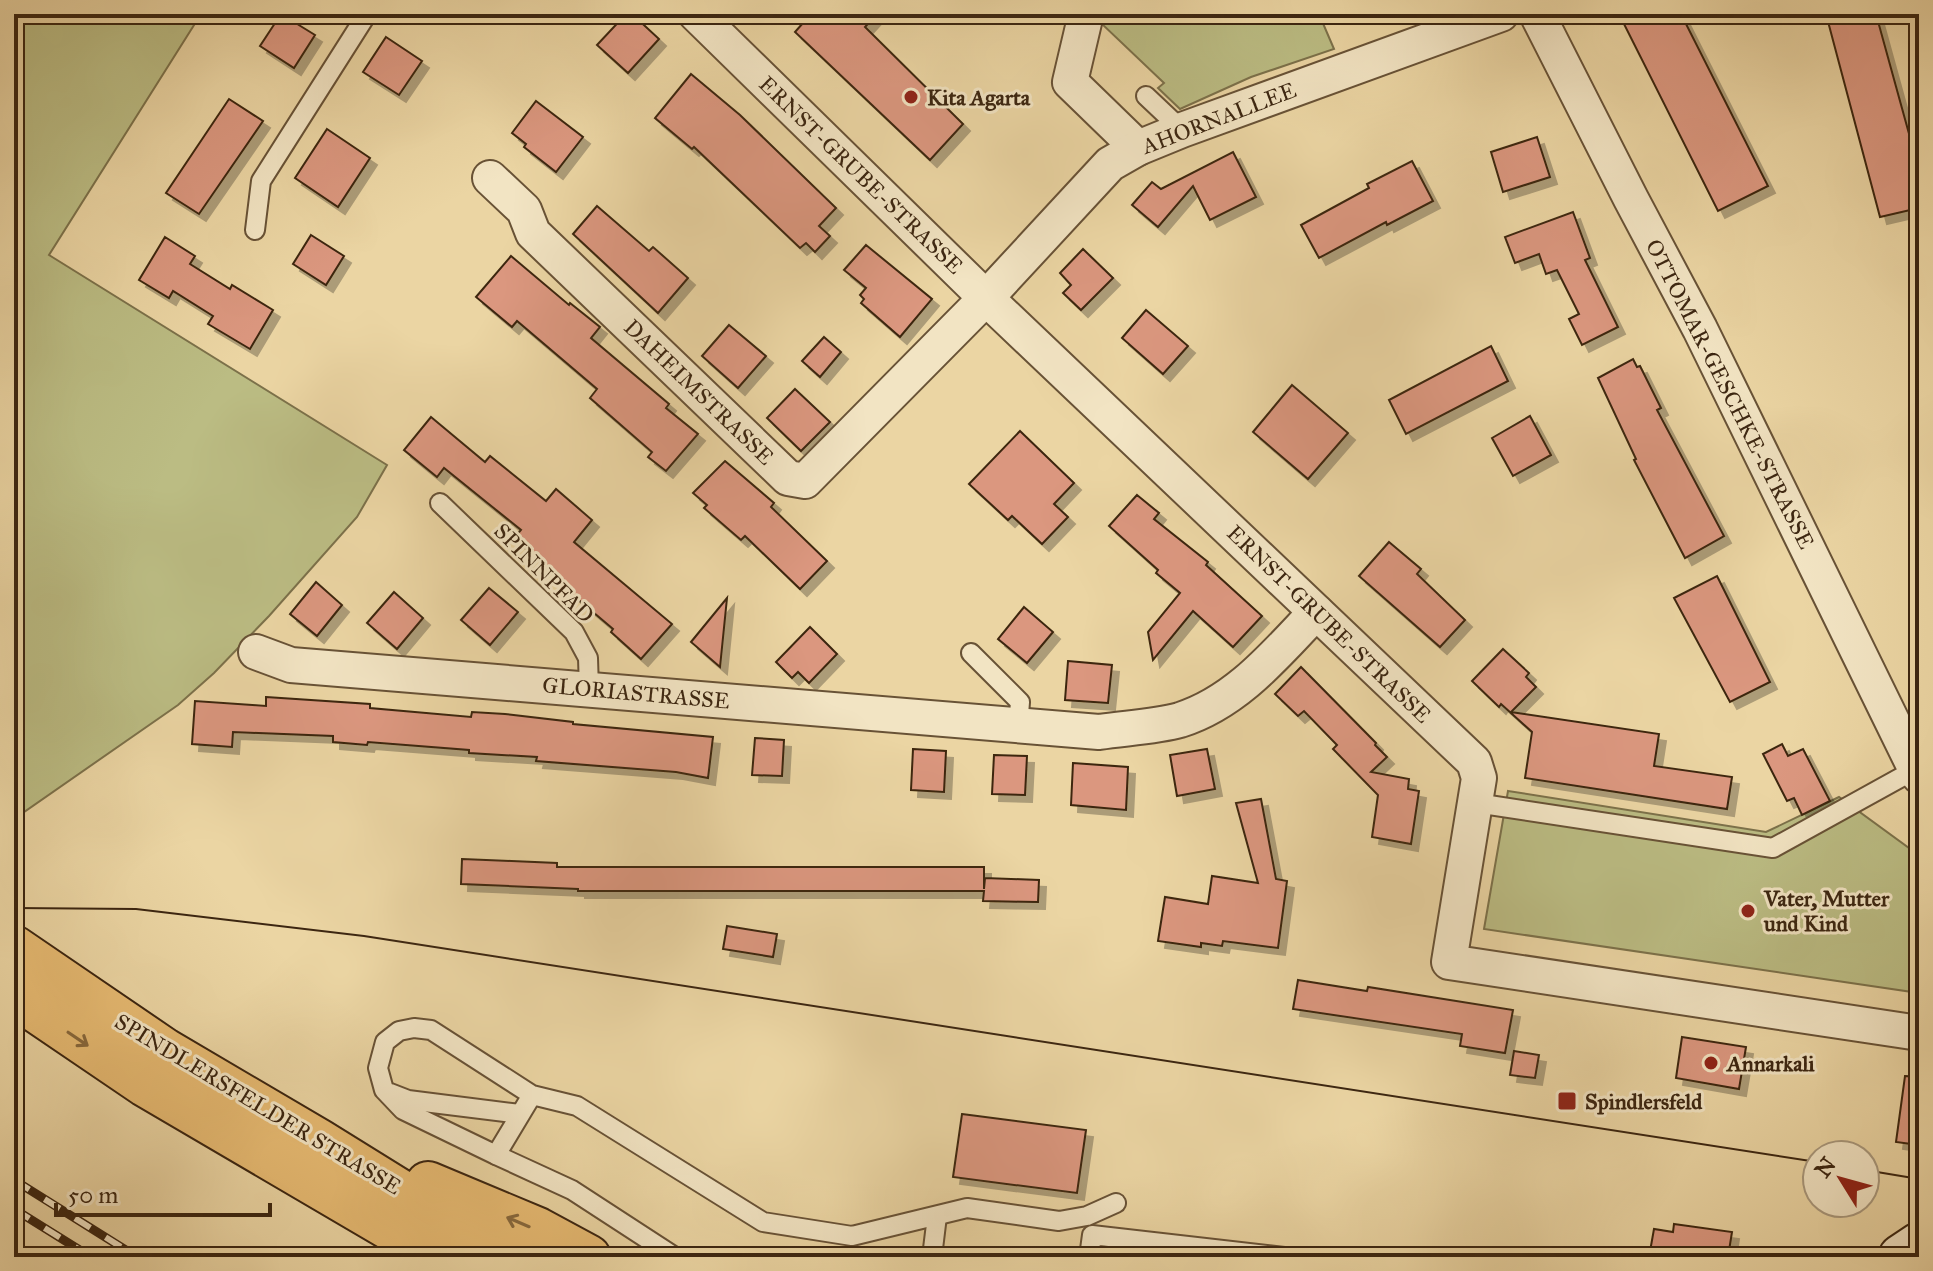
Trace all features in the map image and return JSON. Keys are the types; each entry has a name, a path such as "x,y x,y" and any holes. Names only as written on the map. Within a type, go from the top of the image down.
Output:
{"highway":[{"name":"SPINDLERSFELDER STRASSE","path":"23,969 145,1084 307,1158 505,1257"},
{"name":"SPINDLERSFELDER STRASSE","path":"307,1158 440,1257"},
{"path":"307,1158 388,1257"},
{"path":"307,1158 538,1230 588,1257"}],"main road":[{"path":"1901,1257 1919,1245"}],"street":[{"path":"1086,14 1070,82 1138,148"},
{"name":"AHORNALLEE","path":"986,298 1110,164 1138,148 1501,14"},
{"name":"OTTOMAR-GESCHKE-STRASSE","path":"1537,14 1700,329 1917,772"},
{"name":"ERNST-GRUBE-STRASSE","path":"707,18 986,298 1474,762 1479,778 1476,803 1449,962 1919,1033"},
{"name":"DAHEIMSTRASSE","path":"490,178 524,210 533,233 788,478 805,481 818,471 986,298"},
{"name":"GLORIASTRASSE","path":"256,652 291,665 1099,732 1180,720 1227,699 1316,612"}],"lane":[{"path":"255,230 261,181 367,14"},
{"path":"1146,96 1182,130"},
{"name":"SPINNPFAD","path":"440,503 574,632 588,658 589,689"},
{"path":"971,653 1020,702 1018,727"},
{"path":"1476,803 1773,848 1917,772"},
{"path":"675,1257 572,1190 403,1110 384,1090 378,1068 385,1042 399,1031 414,1028 431,1030 532,1095 577,1106 763,1222 852,1236 967,1208 1059,1221 1087,1216 1116,1203"},
{"path":"384,1090 408,1100 520,1114"},
{"path":"496,1155 532,1095"},
{"path":"932,1257 937,1216"},
{"path":"1089,1257 1092,1235 1284,1257"}],"green space":[{"path":"14,14 201,14 49,255 387,465 357,517 214,673 178,705 14,819"},
{"path":"1105,14 1319,14 1334,49 1251,77 1180,109 1158,88 1164,83 1103,25"},
{"path":"1508,791 1766,832 1839,797 1913,851 1919,861 1919,993 1484,929"}],"building":[{"path":"281,14 315,35 294,68 260,46"},
{"path":"626,14 632,14 659,39 628,73 597,45"},
{"path":"811,14 877,14 865,27 963,124 930,160 795,32"},
{"path":"1644,14 1681,14 1768,186 1718,211 1624,24"},
{"path":"1826,14 1876,14 1919,170 1919,208 1880,217"},
{"path":"386,37 422,61 399,95 363,72"},
{"path":"691,74 740,115 836,208 819,226 830,236 815,252 806,243 800,248 694,147 692,149 655,118"},
{"path":"229,99 263,121 199,214 166,193"},
{"path":"536,101 583,137 556,172 524,147 526,144 512,133"},
{"path":"327,129 370,158 338,207 295,178"},
{"path":"1537,137 1550,177 1503,192 1491,152"},
{"path":"1233,152 1256,197 1210,220 1193,186 1158,227 1132,205 1152,182 1161,189"},
{"path":"1412,161 1433,201 1319,258 1301,225 1369,188 1367,184"},
{"path":"597,206 649,251 653,247 688,278 658,313 573,234"},
{"path":"1573,212 1590,258 1585,260 1618,327 1582,345 1569,319 1579,314 1557,270 1546,274 1539,254 1515,263 1505,237"},
{"path":"311,235 344,256 326,285 293,264"},
{"path":"165,237 195,256 190,264 230,289 232,285 273,310 250,349 208,324 213,316 173,291 169,298 139,280"},
{"path":"866,245 932,299 900,337 861,303 864,299 860,295 866,288 844,270"},
{"path":"1083,249 1113,278 1081,310 1063,293 1071,285 1060,273"},
{"path":"511,256 600,327 591,338 669,404 666,408 698,434 666,471 648,457 652,452 590,398 597,389 517,321 512,327 476,297"},
{"path":"1146,310 1188,346 1163,374 1122,338"},
{"path":"729,325 766,356 738,388 702,356"},
{"path":"824,337 841,352 820,377 802,361"},
{"path":"1491,346 1508,381 1406,434 1389,400"},
{"path":"1633,359 1637,367 1640,366 1661,408 1657,410 1724,536 1685,558 1634,460 1598,378"},
{"path":"1292,385 1348,433 1308,479 1253,432"},
{"path":"795,389 830,422 801,451 767,418"},
{"path":"1530,416 1551,455 1513,476 1492,438"},
{"path":"431,417 485,462 490,456 546,501 556,489 592,520 574,542 672,624 641,659 611,632 613,629 561,585 564,582 514,538 521,530 444,468 437,477 404,450"},
{"path":"1020,431 1074,483 1054,504 1068,517 1042,544 1012,516 1008,520 969,484"},
{"path":"725,461 774,503 771,507 827,561 800,589 745,536 741,540 704,508 707,505 693,493"},
{"path":"1137,495 1159,513 1154,519 1208,562 1206,565 1262,616 1233,647 1193,611 1153,660 1148,632 1180,593 1109,526"},
{"path":"1389,542 1421,569 1417,574 1465,620 1440,647 1359,576"},
{"path":"1717,576 1770,682 1730,702 1674,598"},
{"path":"316,582 342,605 317,636 290,614"},
{"path":"489,588 518,612 490,645 461,620"},
{"path":"394,592 423,618 397,649 367,623"},
{"path":"727,598 720,667 691,642"},
{"path":"1024,607 1053,632 1027,663 998,639"},
{"path":"810,627 837,654 809,683 798,672 792,678 776,662"},
{"path":"1503,649 1529,673 1526,677 1536,687 1511,712 1659,734 1654,766 1732,777 1727,809 1525,778 1532,732 1472,681"},
{"path":"1068,661 1112,665 1108,703 1065,700"},
{"path":"1301,667 1387,757 1371,772 1409,779 1408,789 1419,791 1411,844 1372,837 1378,795 1333,749 1337,745 1304,711 1298,716 1275,694"},
{"path":"266,697 370,704 370,708 471,717 472,712 505,714 573,724 713,737 708,778 676,772 536,761 537,757 469,753 469,750 333,742 333,736 233,732 232,747 192,744 195,701 266,706"},
{"path":"755,738 784,740 782,776 752,775"},
{"path":"1782,744 1788,756 1803,749 1830,801 1802,815 1794,798 1787,801 1763,754"},
{"path":"913,749 946,751 944,792 911,790"},
{"path":"1207,749 1215,789 1177,796 1170,755"},
{"path":"994,755 1027,756 1025,795 992,794"},
{"path":"1073,763 1128,767 1126,810 1071,805"},
{"path":"1261,799 1276,879 1287,881 1278,948 1223,941 1222,946 1201,943 1201,947 1158,941 1165,897 1208,904 1212,876 1258,883 1236,803"},
{"path":"462,859 557,863 557,867 984,867 984,889 985,878 1039,880 1038,902 983,901 984,891 578,891 461,884"},
{"path":"727,926 777,934 773,957 723,949"},
{"path":"1298,980 1367,991 1368,987 1513,1010 1505,1053 1460,1046 1462,1034 1293,1009"},
{"name":"Annarkali","path":"1682,1037 1746,1047 1739,1089 1676,1078"},
{"path":"1514,1051 1539,1055 1535,1078 1510,1075"},
{"path":"1905,1076 1919,1077 1919,1145 1896,1142"},
{"path":"962,1114 1086,1130 1077,1193 953,1177"},
{"path":"1674,1224 1732,1232 1728,1257 1649,1257 1654,1229 1673,1232"}],"tram line":[{"path":"14,908 136,909 364,936 1801,1160"},
{"path":"1881,1173 1919,1179"}],"railway":[{"path":"14,1180 137,1257"},
{"path":"14,1209 91,1257"}],"place":[{"name":"Kita Agarta","path":"911,97"},
{"name":"Vater, Mutter und Kind","path":"1748,911"},
{"name":"Annarkali","path":"1711,1063"},
{"name":"Spindlersfeld","path":"1567,1101"}]}
